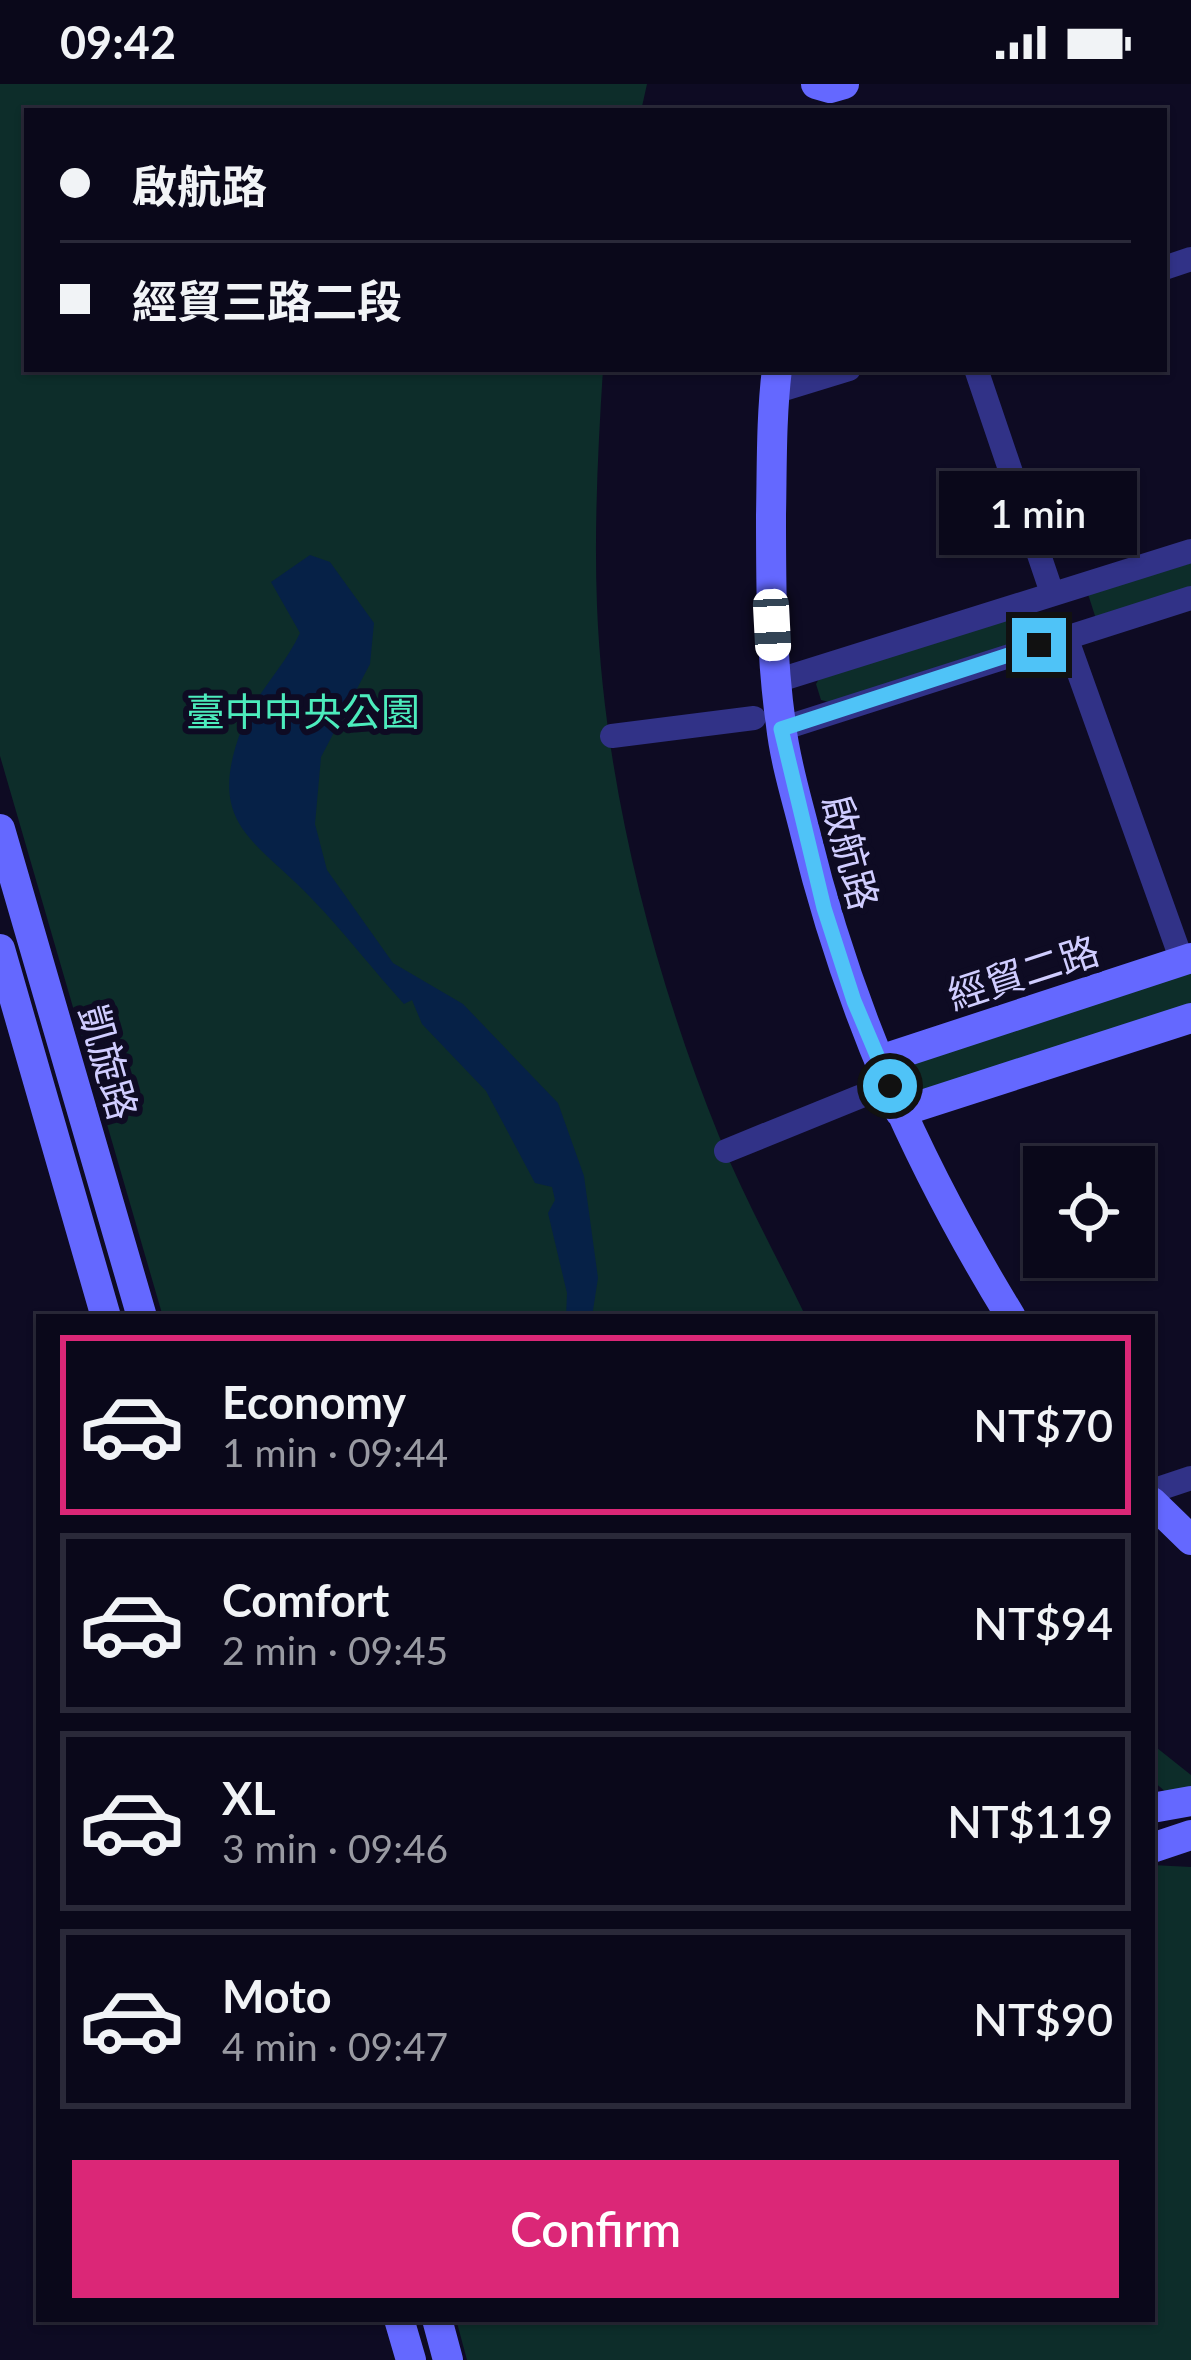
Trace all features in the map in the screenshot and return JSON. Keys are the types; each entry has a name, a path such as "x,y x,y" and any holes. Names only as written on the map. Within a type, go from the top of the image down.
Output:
{"street":[{"path":"776,381 831,372"},
{"path":"977,372 1052,593"},
{"name":"啟航路","path":"776,381 771,598 776,681 768,723 854,1001 950,1216 1009,1314"},
{"path":"776,681 1191,550"},
{"path":"612,736 768,723 1191,598"},
{"path":"1066,637 1186,959"},
{"name":"凱旋路","path":"0,829 141,1314"},
{"name":"凱旋路","path":"0,949 105,1314"},
{"name":"經貿二路","path":"880,1060 1186,959"},
{"path":"900,1112 1191,1018"},
{"path":"726,1151 859,1097"},
{"path":"1155,1490 1191,1478"},
{"path":"1155,1505 1189,1536"},
{"path":"1155,1807 1191,1801"},
{"path":"1155,1847 1191,1835"},
{"path":"400,2322 406,2359 443,2342"}],"green space":[{"name":"臺中中央公園","path":"0,84 647,84 642,108 24,108 24,372 603,372 597,606 621,808 653,943 695,1074 739,1182 805,1314 162,1314 0,756"},
{"path":"1191,563 1191,590 1096,619 1088,594"},
{"path":"1022,613 1029,641 832,703 821,700 816,684 822,674"},
{"path":"1191,969 1191,1007 928,1094 912,1091 905,1073 917,1059"},
{"path":"1155,1746 1191,1775 1191,1814 1155,1783"},
{"path":"1155,1865 1191,1867 1191,2360 467,2360 457,2322 1155,2322"}],"water":[{"path":"310,555 330,562 374,623 370,664 321,757 315,824 327,870 393,963 463,1004 558,1103 584,1176 598,1278 592,1314 566,1314 567,1293 548,1213 555,1200 552,1187 535,1183 486,1091 422,1024 412,1000 404,1004 324,912 255,844 233,809 229,787 242,728 300,633 271,582"}],"route":[{"path":"890,1086 854,1001 824,908 781,729 1039,645"}]}
